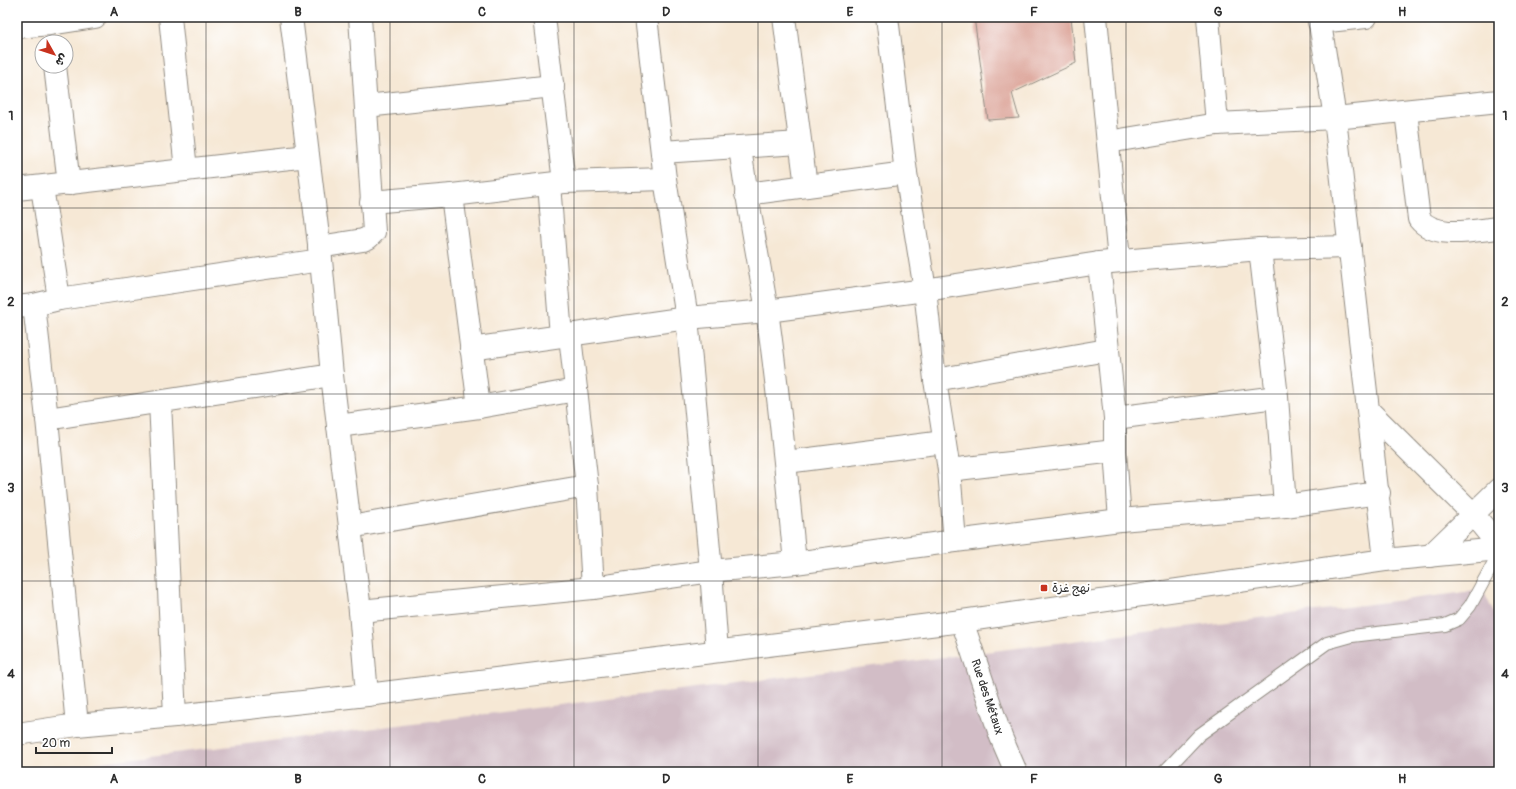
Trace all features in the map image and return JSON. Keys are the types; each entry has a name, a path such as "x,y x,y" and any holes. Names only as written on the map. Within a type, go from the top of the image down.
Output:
{"street":[{"path":"170,17 186,170"},
{"path":"291,17 320,254 332,375 360,611 367,694"},
{"path":"77,725 47,419 25,306 320,254 363,240 372,235 374,232 360,17"},
{"path":"544,17 553,86 565,336 576,390 587,486 593,588"},
{"path":"646,17 665,179 687,318 711,571 717,651"},
{"path":"784,17 806,186"},
{"path":"887,17 906,173 925,290 935,380 949,470 955,540"},
{"path":"1096,17 1108,142 1109,262 1107,350 1115,418 1115,451 1120,520"},
{"path":"1208,17 1217,124"},
{"path":"1366,17 1319,19 1335,118 1370,411 1385,560"},
{"path":"17,27 51,33 83,18"},
{"path":"56,74 69,184"},
{"path":"366,106 553,86"},
{"path":"1108,142 1217,124 1335,118 1406,112 1499,101"},
{"path":"1406,112 1419,219 1424,226 1431,229 1448,232 1499,228"},
{"path":"662,152 800,143"},
{"path":"740,147 746,194 766,311 786,462 795,563"},
{"path":"17,189 308,156"},
{"path":"746,194 906,173"},
{"path":"371,202 452,195 557,183 665,179"},
{"path":"42,187 59,299"},
{"path":"452,195 479,407"},
{"path":"471,349 687,318 766,311 925,290 1109,262 1260,249 1350,247"},
{"path":"1260,249 1277,397 1285,506"},
{"path":"935,380 1107,350"},
{"path":"47,419 332,375"},
{"path":"338,426 479,407 576,390"},
{"path":"1115,418 1277,397"},
{"path":"160,402 175,716"},
{"path":"1370,411 1473,514 1499,546"},
{"path":"786,462 944,442"},
{"path":"949,470 1115,451"},
{"path":"350,527 587,486"},
{"path":"1430,556 1499,489"},
{"path":"360,611 593,588 711,571 795,563 955,540 1120,520 1285,506 1379,493"},
{"path":"17,734 77,725 175,716 367,694 962,621 1385,560 1499,549"},
{"name":"Rue des Métaux","path":"962,621 1000,737 1016,772"}],"lane":[{"path":"1164,772 1199,735 1327,643 1352,636 1445,625 1459,619 1470,606 1499,553"}],"shaded area":[{"path":"1483,590 1499,624 1499,772 22,772"}],"building":[{"path":"974,17 1071,17 1076,63 1012,93 1019,118 988,120"}],"place":[{"name":"نهج غزة","path":"1044,588"}]}
